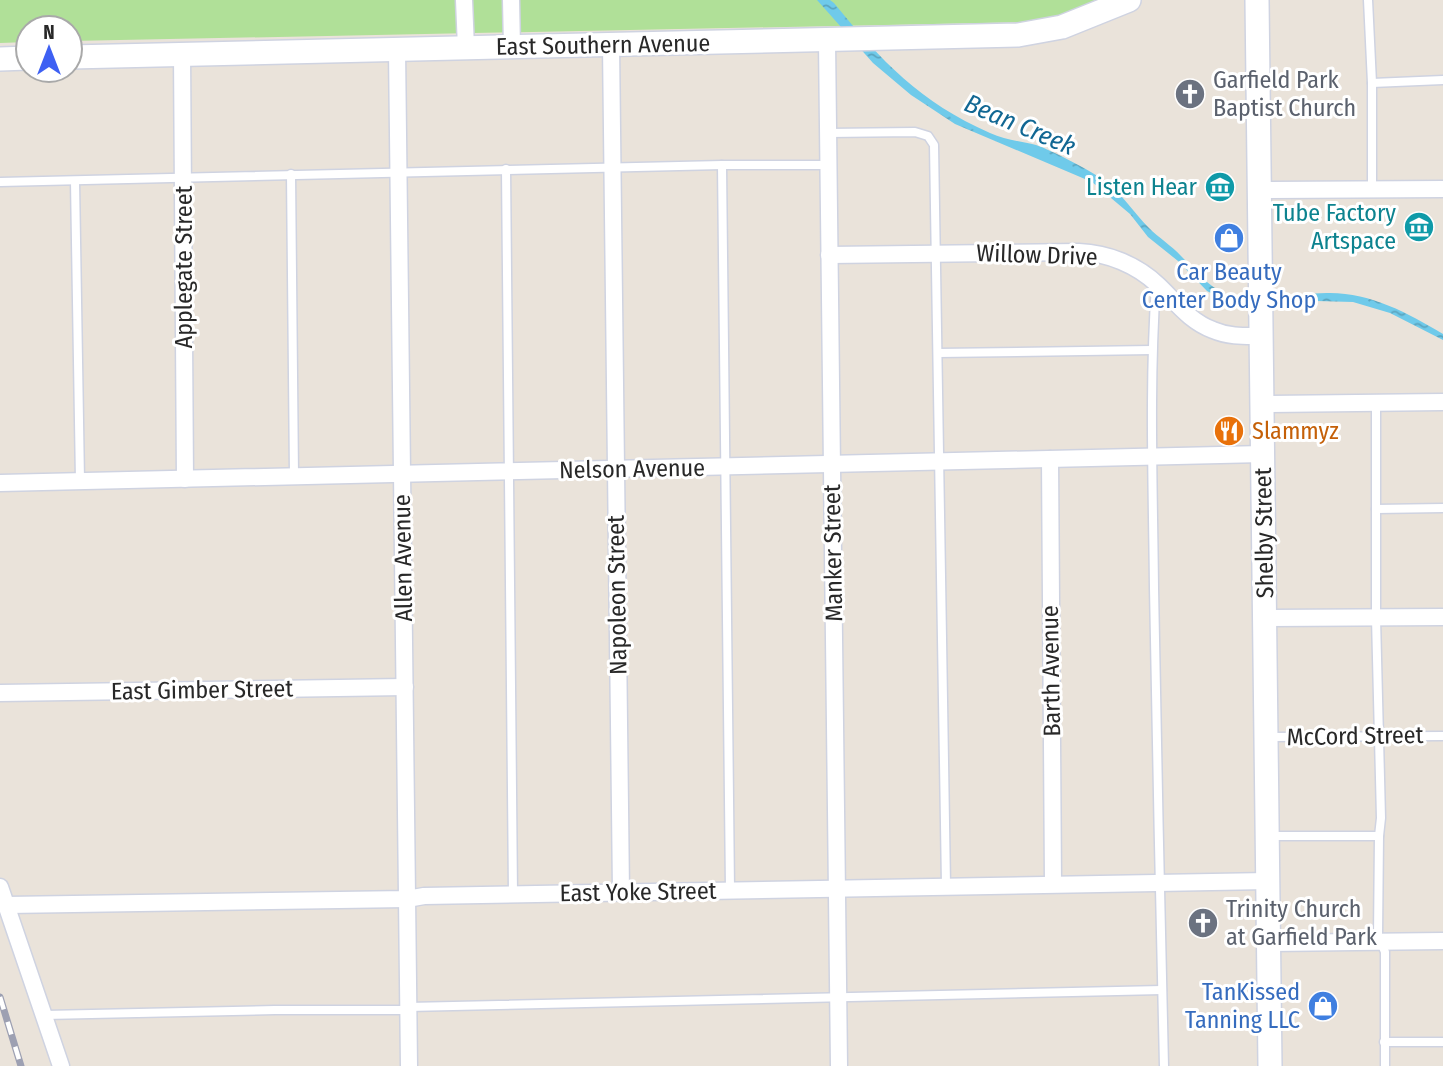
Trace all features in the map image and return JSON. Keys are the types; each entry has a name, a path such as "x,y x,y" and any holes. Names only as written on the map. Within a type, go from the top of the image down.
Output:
{"street":[{"path":"464,0 466,48"},
{"path":"511,0 512,47"},
{"name":"East Southern Avenue","path":"84,57 1018,35 1037,33 1076,22 1129,0"},
{"name":"Shelby Street","path":"1257,0 1270,1066"},
{"name":"Manker Street","path":"834,41 828,165 839,1066"},
{"name":"Napoleon Street","path":"611,45 621,892"},
{"name":"Allen Avenue","path":"397,50 409,1066"},
{"name":"Applegate Street","path":"182,54 186,479"},
{"path":"1260,190 1443,188"},
{"name":"Willow Drive","path":"829,255 1086,252 1124,262 1156,284 1184,313 1204,326 1227,335 1262,329"},
{"path":"1263,404 1443,402"},
{"name":"Nelson Avenue","path":"0,483 1263,454"},
{"name":"Barth Avenue","path":"1049,459 1053,884"},
{"path":"1265,618 1443,617"},
{"name":"East Gimber Street","path":"0,693 405,687"},
{"name":"East Yoke Street","path":"7,905 1268,881"},
{"path":"0,887 61,1066"},
{"path":"1269,943 1443,941"}],"lane":[{"path":"1368,0 1372,83 1372,189"},
{"path":"1372,83 1443,80"},
{"path":"828,133 915,132 928,136 934,145 946,886"},
{"path":"722,165 730,890"},
{"path":"0,182 398,171 828,165"},
{"path":"506,169 513,894"},
{"path":"291,174 294,476"},
{"path":"75,181 80,481"},
{"path":"1156,284 1152,350 1152,457 1158,882 1164,1066"},
{"path":"937,353 1152,350"},
{"path":"1376,403 1380,942 1385,952 1385,1066"},
{"path":"1376,509 1443,508"},
{"name":"McCord Street","path":"1266,737 1443,736"},
{"path":"1268,836 1379,836"},
{"path":"45,1015 1162,990"},
{"path":"1384,1042 1443,1042"}],"green space":[{"path":"0,0 1106,0 1093,9 1036,22 84,41 84,14 14,14 14,42 0,43"}],"water":[{"name":"Bean Creek","path":"817,0 830,0 834,3 886,62 943,108 996,135 1052,151 1100,178 1118,193 1153,232 1219,291 1249,298 1318,293 1360,296 1416,319 1443,334 1443,340 1390,313 1353,302 1243,305 1228,302 1207,291 1178,261 1148,237 1130,214 1092,182 955,124 911,95 873,63"}],"railway":[{"path":"0,997 21,1066"}],"place":[{"name":"Garfield Park Baptist Church","path":"1190,94"},
{"name":"Listen Hear","path":"1220,187"},
{"name":"Tube Factory Artspace","path":"1419,227"},
{"name":"Car Beauty Center Body Shop","path":"1229,238"},
{"name":"Slammyz","path":"1229,431"},
{"name":"Trinity Church at Garfield Park","path":"1203,923"},
{"name":"TanKissed Tanning LLC","path":"1323,1006"}]}
